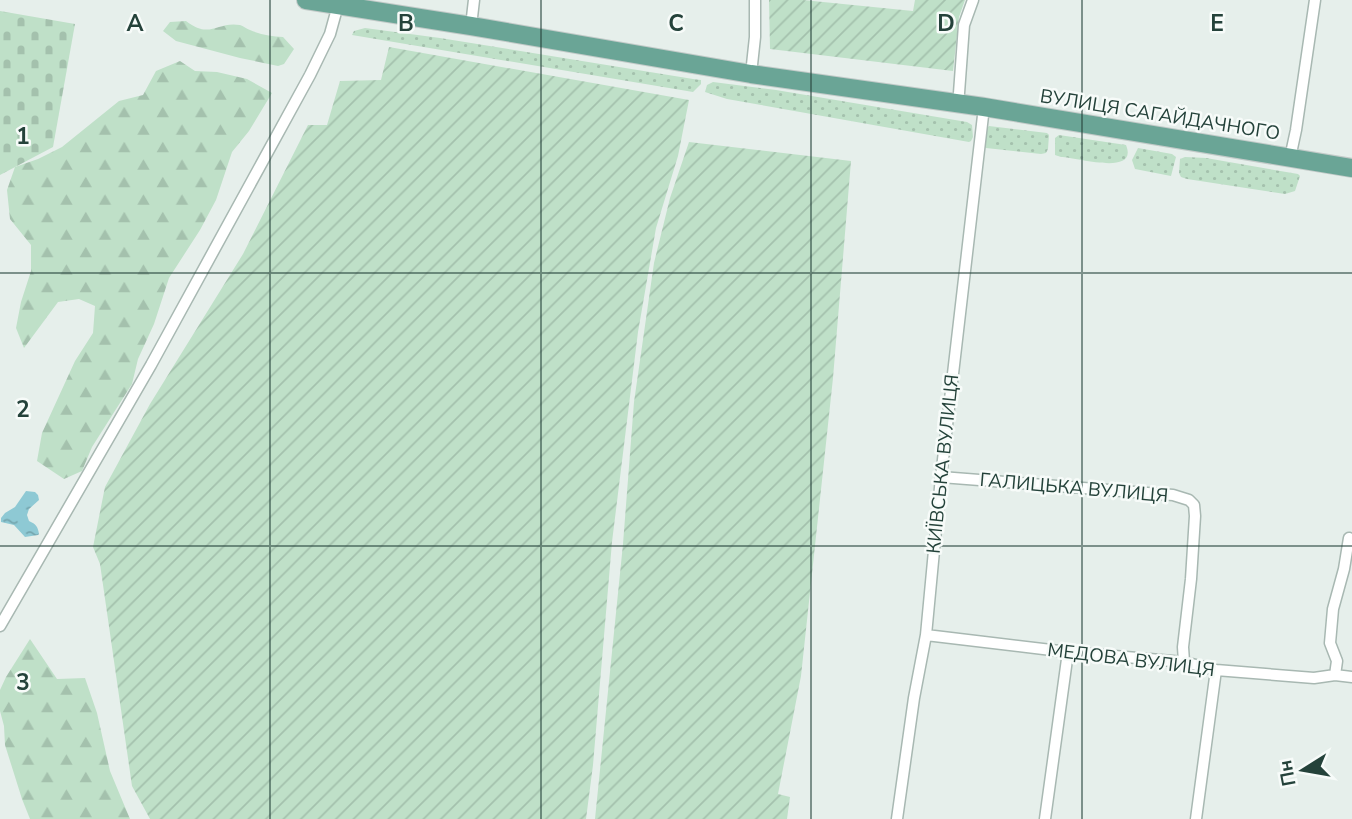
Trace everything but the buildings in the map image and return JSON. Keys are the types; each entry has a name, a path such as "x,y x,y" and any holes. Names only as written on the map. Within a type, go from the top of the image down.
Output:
{"main road":[{"name":"ВУЛИЦЯ САГАЙДАЧНОГО","path":"306,0 751,74 984,107 1352,168"}],"street":[{"path":"471,26 474,0"},
{"path":"751,74 755,0"},
{"path":"959,104 964,25 973,0"},
{"path":"1290,158 1315,0"},
{"path":"0,626 151,365 303,87 330,33 338,5"},
{"name":"КИЇВСЬКА ВУЛИЦЯ","path":"897,819 926,635 941,477 984,107"},
{"name":"ГАЛИЦЬКА ВУЛИЦЯ","path":"941,477 1173,495 1189,500 1194,505 1195,516 1183,647 1184,662"},
{"path":"1335,675 1337,661 1330,643 1333,609 1349,538"},
{"name":"МЕДОВА ВУЛИЦЯ","path":"926,635 1068,652 1184,662 1216,670 1314,678 1335,675 1352,677"},
{"path":"1045,819 1068,652"},
{"path":"1196,819 1216,670"}],"green space":[{"path":"769,0 803,0 913,11 915,0 965,0 959,17 953,71 770,49"},
{"path":"0,11 75,24 53,147 0,175"},
{"path":"186,21 208,30 225,25 240,25 258,33 283,37 294,49 284,64 278,66 176,41 163,31 170,22"},
{"path":"365,28 701,80 701,84 693,92 352,35 354,31"},
{"path":"389,47 689,100 678,156 656,228 638,332 612,542 586,819 150,819 132,786 100,564 93,547 105,487 150,404 243,254 308,125 327,125 340,81 381,80"},
{"path":"180,61 195,71 217,72 247,79 272,93 249,131 232,152 216,200 169,278 154,324 138,359 132,384 92,447 82,471 64,479 37,461 42,433 75,361 93,333 95,306 79,299 58,302 24,348 16,328 31,271 31,245 10,219 7,190 15,167 62,147 119,101 143,95 156,71"},
{"path":"713,82 967,122 972,125 973,137 969,142 727,99 705,92 707,85"},
{"path":"989,126 1047,133 1048,149 1041,154 986,148 986,129"},
{"path":"1059,135 1126,145 1128,155 1115,163 1061,157 1055,155 1055,138"},
{"path":"689,142 851,161 833,378 801,676 778,794 790,797 787,819 595,819 623,544 634,402 654,263 670,198"},
{"path":"1138,148 1176,157 1171,176 1135,169 1132,160"},
{"path":"1206,158 1300,176 1295,191 1285,194 1187,179 1179,173 1180,159"},
{"path":"30,639 57,679 85,678 97,713 110,771 130,819 30,819 5,745 0,690"}],"water":[{"path":"26,491 38,495 39,500 29,509 27,515 39,534 25,537 14,525 1,522 1,518 15,507"}]}
